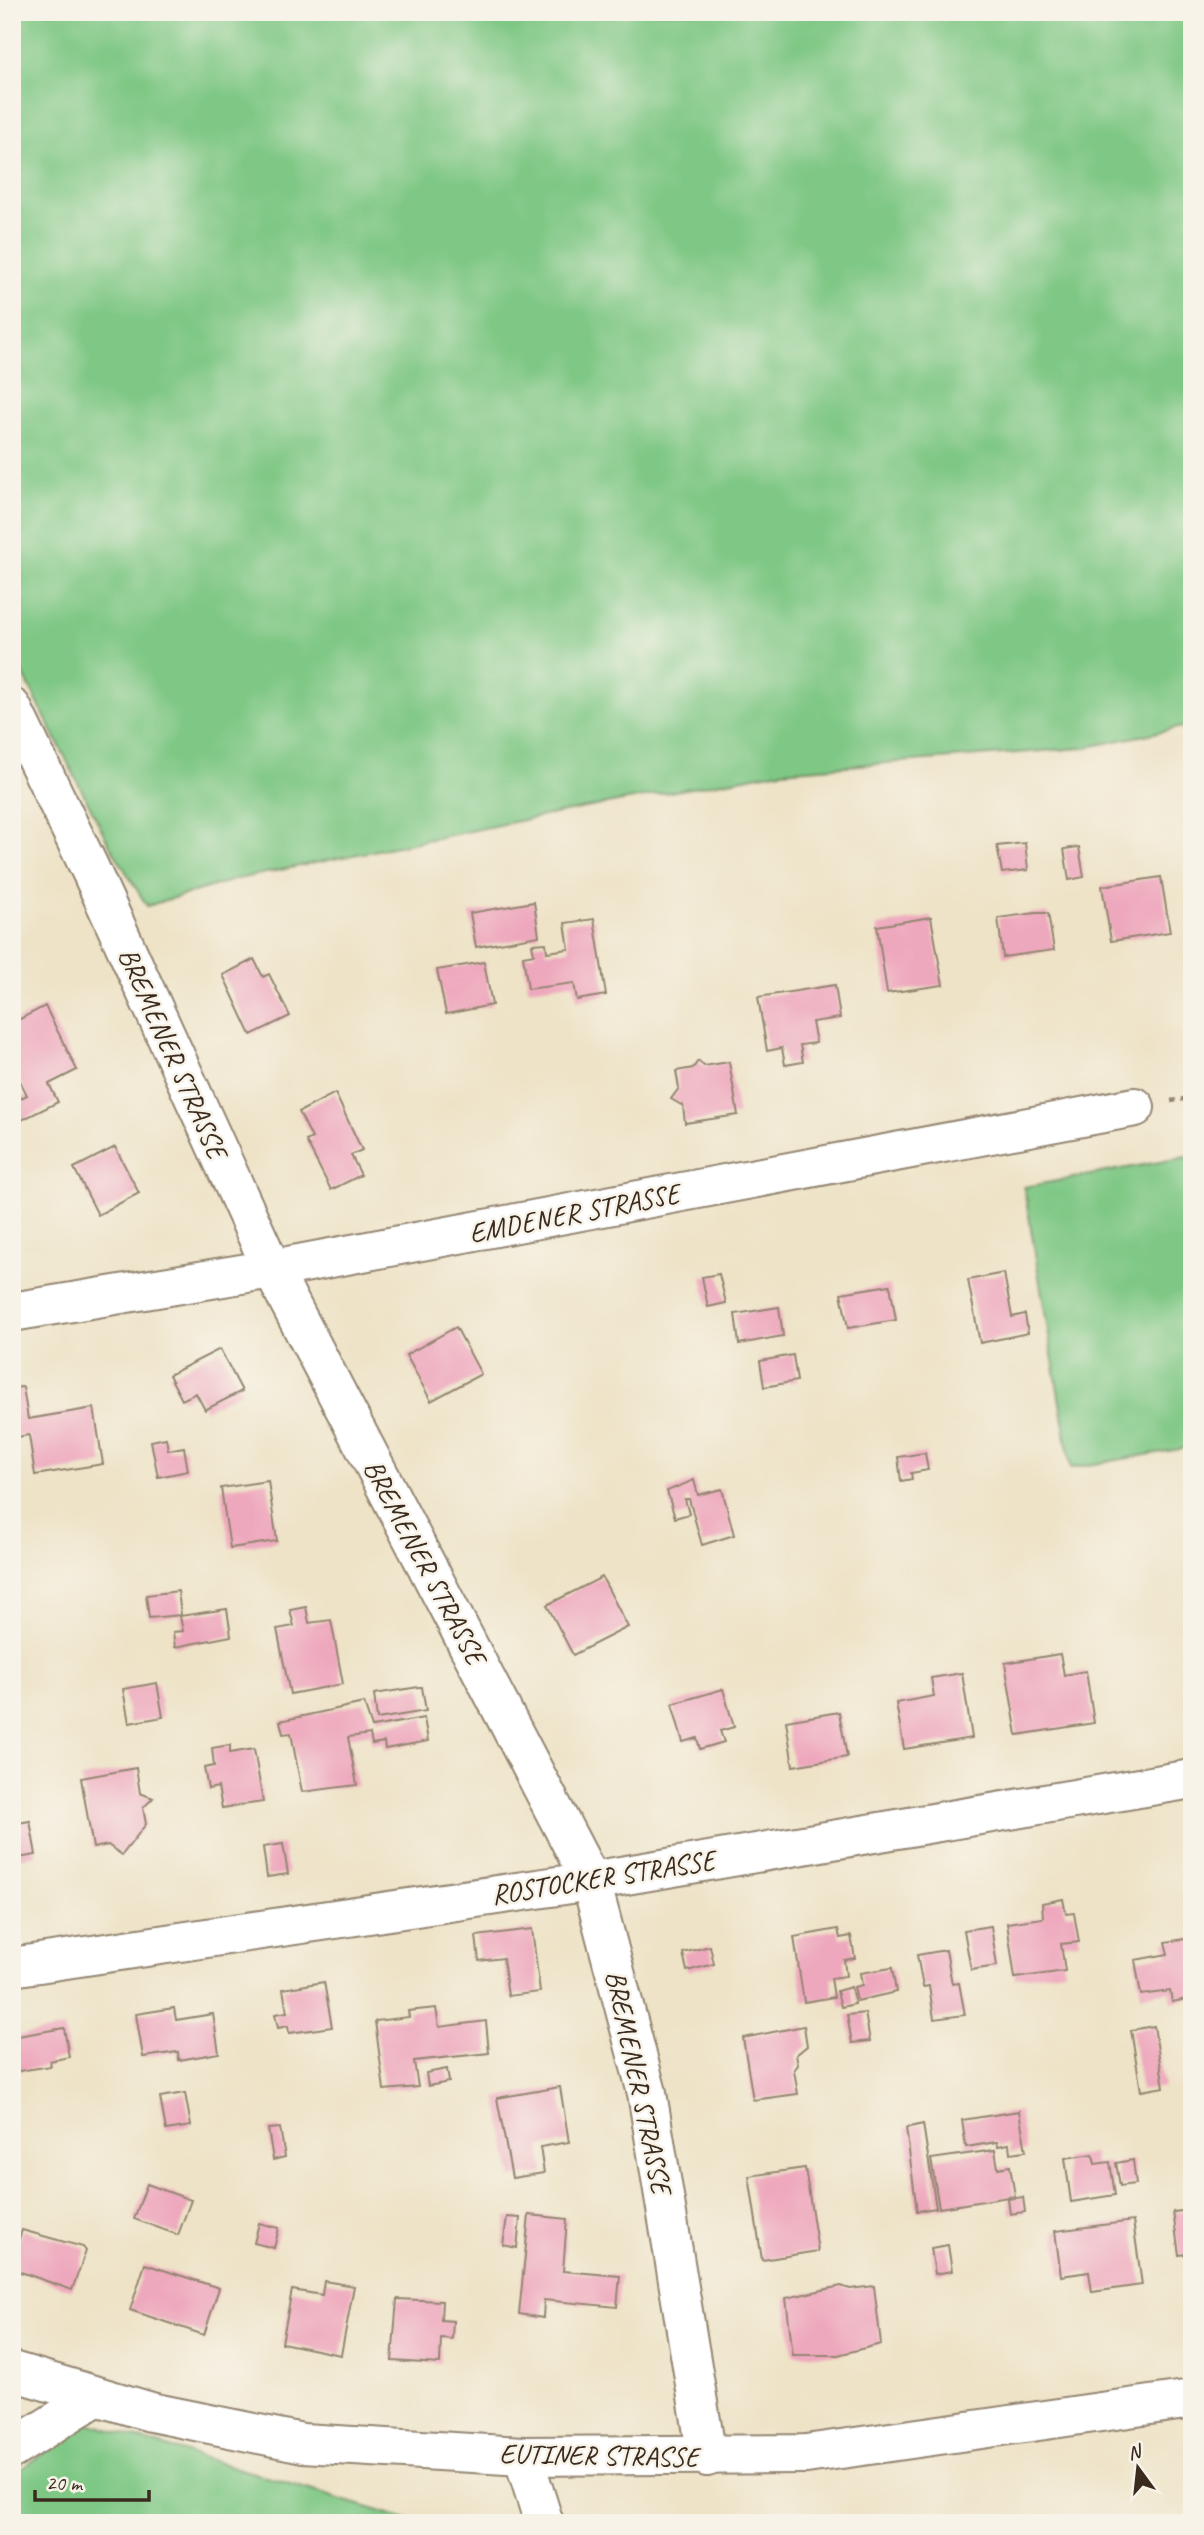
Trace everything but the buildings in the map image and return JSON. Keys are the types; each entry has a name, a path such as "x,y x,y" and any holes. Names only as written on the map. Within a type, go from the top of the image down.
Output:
{"street":[{"name":"BREMENER STRASSE","path":"12,708 90,869 272,1269 591,1881 647,2093 708,2457"},
{"name":"EMDENER STRASSE","path":"12,1312 272,1269 1136,1107"},
{"name":"ROSTOCKER STRASSE","path":"12,1967 591,1881 1192,1779"},
{"name":"EUTINER STRASSE","path":"12,2371 151,2412 303,2443 523,2456 708,2457 806,2454 1192,2399"},
{"path":"12,2449 97,2396"},
{"path":"523,2456 544,2523"}],"green space":[{"path":"12,12 1192,12 1192,725 1083,748 781,771 538,817 237,879 147,906 109,844 12,652"},
{"path":"1192,1156 1192,1447 1071,1468 1024,1187"},
{"path":"88,2423 419,2523 12,2523 12,2475"}]}
